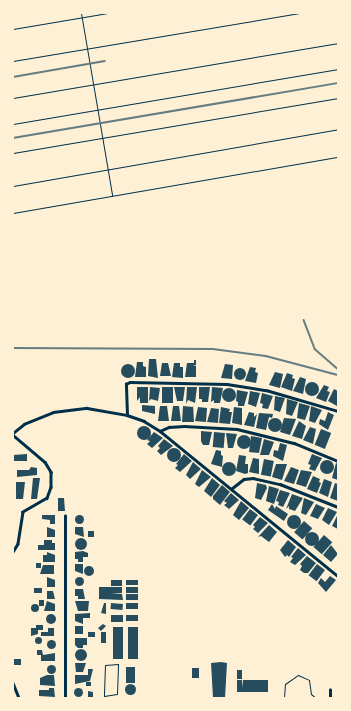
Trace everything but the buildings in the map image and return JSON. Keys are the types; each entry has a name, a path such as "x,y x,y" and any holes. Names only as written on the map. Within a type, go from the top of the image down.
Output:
{"street":[{"path":"127,415 126,384 130,382 227,384 266,390 338,411"},
{"path":"13,552 18,544 23,512 47,498 51,487 51,472 44,462 13,434 24,424 52,412 87,408 127,415 160,431 338,576"},
{"path":"160,431 169,427 184,426 237,429 294,443 338,461"},
{"path":"232,489 244,479 253,478 280,484 338,507"},
{"path":"65,516 65,698"},
{"path":"13,683 19,698"},
{"path":"330,690 330,698"}],"lane":[{"path":"81,13 113,196"},
{"path":"13,29 108,13"},
{"path":"13,62 301,13"},
{"path":"13,98 338,43"},
{"path":"13,124 338,69"},
{"path":"13,154 338,98"},
{"path":"13,186 338,129"},
{"path":"13,213 338,157"},
{"path":"118,664 116,694 104,697 105,665 118,664"},
{"path":"284,698 285,684 298,675 309,680 311,694 316,698"}],"railway":[{"path":"13,77 105,61"},
{"path":"13,138 338,83"},
{"path":"304,320 315,349 338,369"},
{"path":"13,348 213,349 266,356 338,375"}]}
